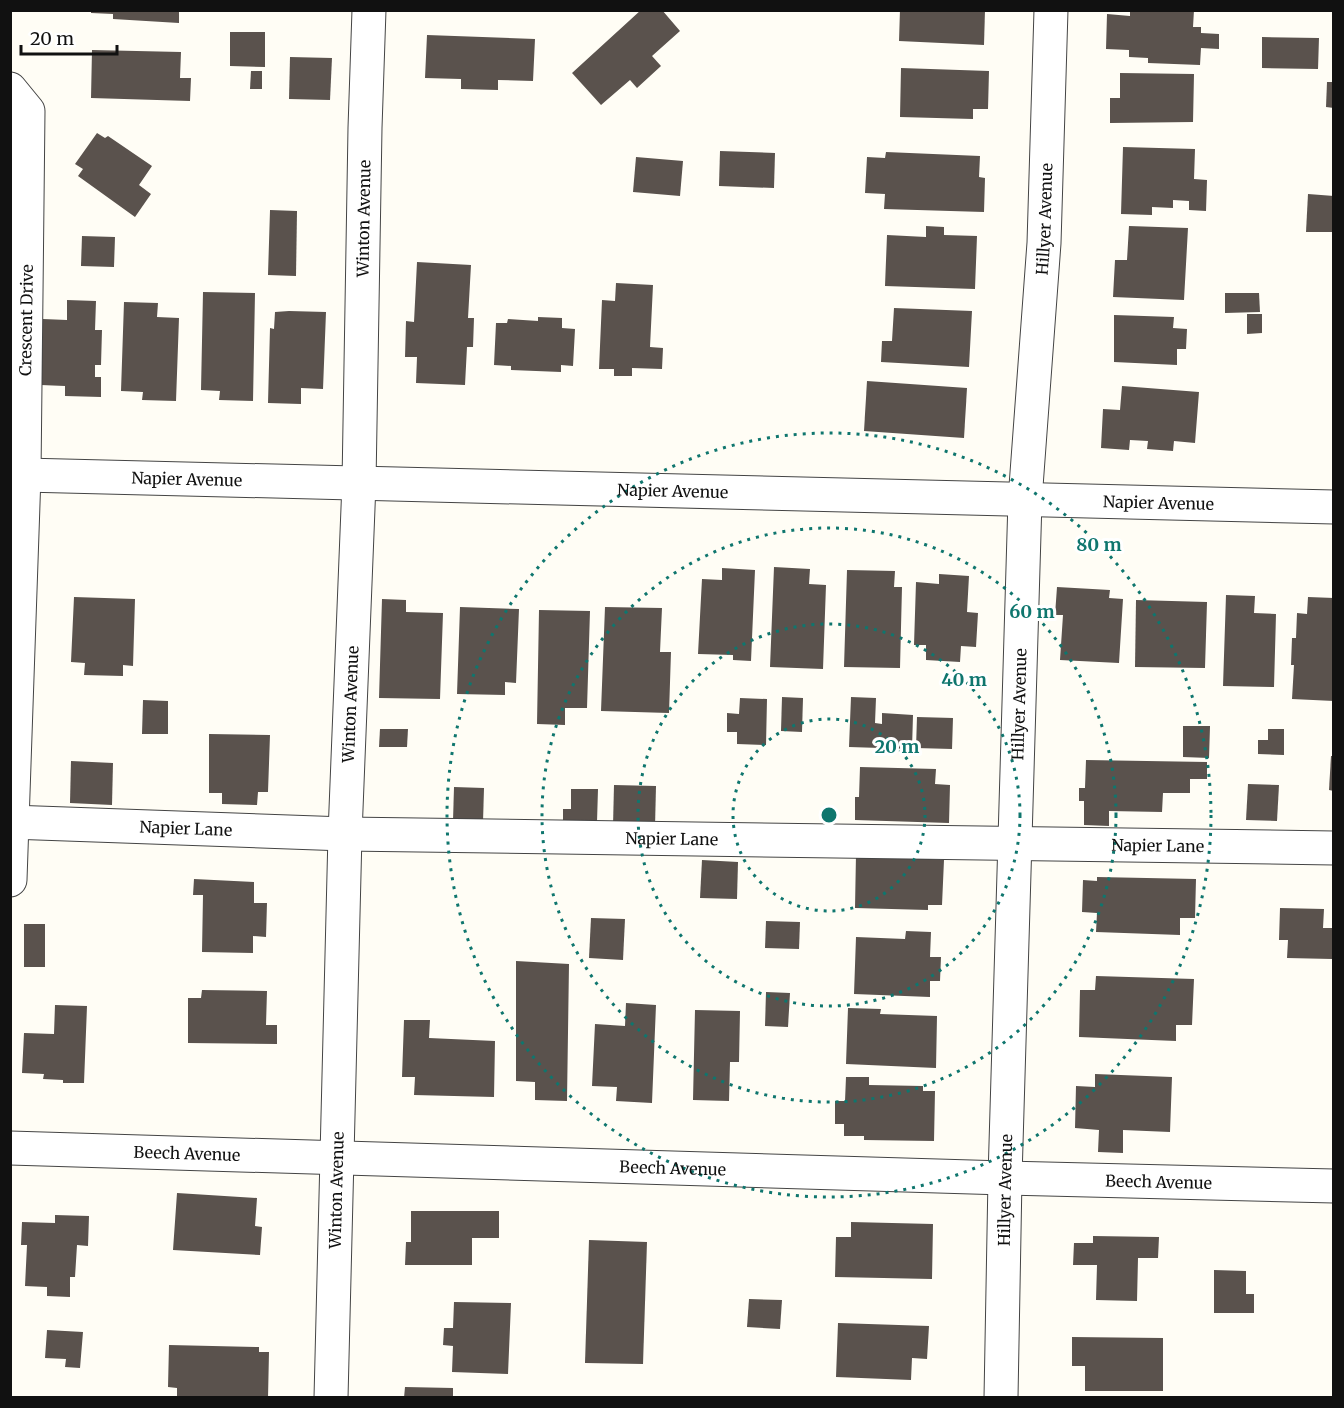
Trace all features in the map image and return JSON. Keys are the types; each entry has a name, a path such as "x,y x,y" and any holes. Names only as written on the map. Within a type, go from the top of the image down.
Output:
{"street":[{"name":"Winton Avenue","path":"331,1398 345,834 359,483 369,10"},
{"name":"Hillyer Avenue","path":"1000,1398 1025,500 1044,243 1051,10"},
{"name":"Crescent Drive","path":"10,89 28,111 17,474 10,880"},
{"name":"Napier Avenue","path":"17,474 1334,507"},
{"name":"Napier Lane","path":"11,822 345,834 1334,848"},
{"name":"Beech Avenue","path":"10,1148 1334,1186"}],"building":[{"path":"91,10 179,10 179,23 113,19 113,14 91,13"},
{"path":"641,10 662,10 680,31 652,56 661,66 637,88 630,80 601,105 572,73"},
{"path":"900,10 985,10 984,45 899,41"},
{"path":"1130,10 1194,10 1193,27 1201,27 1201,33 1219,34 1219,49 1201,48 1200,65 1148,63 1148,58 1129,57 1129,50 1106,49 1107,14 1130,16"},
{"path":"230,32 265,32 265,67 230,66"},
{"path":"427,35 535,39 533,81 498,80 498,90 461,89 461,79 425,78"},
{"path":"1262,37 1319,38 1318,69 1262,68"},
{"path":"92,50 181,52 180,78 191,78 190,101 91,98"},
{"path":"290,57 332,58 330,100 289,99"},
{"path":"901,68 989,71 988,109 973,109 973,119 900,117"},
{"path":"251,71 262,71 262,89 250,89"},
{"path":"1120,73 1194,74 1193,122 1110,123 1110,98 1120,98"},
{"path":"1327,82 1334,82 1334,108 1326,107"},
{"path":"97,133 105,138 108,136 152,166 139,185 151,194 135,217 78,176 83,169 75,164"},
{"path":"1123,147 1195,149 1194,179 1207,180 1206,211 1189,210 1189,201 1173,200 1173,208 1152,207 1152,215 1121,214"},
{"path":"720,151 775,153 774,188 719,186"},
{"path":"886,152 980,156 979,177 985,178 984,212 884,209 885,194 865,193 867,157 885,158"},
{"path":"636,157 683,161 680,196 633,192"},
{"path":"1308,194 1334,196 1334,232 1306,232"},
{"path":"270,210 297,211 296,276 268,275"},
{"path":"926,226 944,227 944,235 977,236 975,289 885,286 887,235 926,237"},
{"path":"1129,226 1188,228 1184,300 1113,297 1115,260 1127,260"},
{"path":"82,236 115,237 114,267 81,266"},
{"path":"417,262 471,265 468,318 474,318 473,347 467,347 465,385 416,383 417,357 405,357 406,321 414,322"},
{"path":"616,283 653,285 650,347 663,348 662,369 632,368 632,376 614,376 614,369 599,369 602,300 615,301"},
{"path":"203,292 255,293 253,401 219,400 220,391 201,390"},
{"path":"1225,293 1259,293 1260,312 1225,313"},
{"path":"67,300 96,301 95,330 102,330 101,365 95,365 95,377 101,377 101,397 65,396 65,386 41,385 43,319 67,320"},
{"path":"124,302 158,303 157,317 179,318 176,401 142,400 143,392 121,391"},
{"path":"894,308 972,311 969,367 881,362 882,341 892,341"},
{"path":"275,312 326,312 323,389 301,388 301,404 268,403 270,328 274,329"},
{"path":"1247,314 1262,314 1262,333 1247,334"},
{"path":"1114,315 1174,317 1173,328 1187,329 1186,349 1177,349 1177,365 1114,362"},
{"path":"538,317 562,318 562,328 575,329 573,366 561,365 561,372 511,370 511,366 494,365 496,323 507,323 508,319 538,321"},
{"path":"867,381 967,388 964,438 864,431"},
{"path":"1122,386 1199,392 1195,443 1174,441 1173,451 1147,449 1148,441 1130,440 1129,450 1101,448 1103,409 1120,410"},
{"path":"774,567 810,569 809,584 826,585 823,669 770,667"},
{"path":"722,568 755,570 751,661 733,660 733,655 698,654 702,579 722,580"},
{"path":"847,570 895,571 894,587 902,587 900,668 844,667"},
{"path":"939,574 969,576 967,612 978,613 976,647 961,646 960,662 926,660 926,645 914,645 916,582 939,584"},
{"path":"1057,587 1110,590 1109,598 1123,599 1119,663 1060,660 1063,615 1055,615"},
{"path":"1226,595 1255,596 1254,613 1276,614 1274,687 1223,686"},
{"path":"74,597 135,599 133,666 123,665 123,676 84,675 85,663 71,662"},
{"path":"1308,597 1334,598 1334,701 1292,699 1294,665 1291,665 1292,638 1296,638 1297,613 1307,614"},
{"path":"382,599 406,600 406,612 443,613 440,699 379,698"},
{"path":"1136,600 1207,602 1205,668 1135,667"},
{"path":"460,607 519,609 516,683 505,682 505,695 457,694"},
{"path":"605,607 662,608 660,652 671,652 669,713 601,711"},
{"path":"539,610 590,611 587,708 565,708 565,725 537,724"},
{"path":"782,697 803,698 802,732 781,731"},
{"path":"851,697 876,698 875,723 882,724 882,713 913,715 912,749 849,747"},
{"path":"740,698 767,699 766,745 737,744 737,732 727,732 727,713 739,714"},
{"path":"143,700 168,701 168,734 142,734"},
{"path":"917,717 953,718 952,749 916,748"},
{"path":"1183,726 1210,726 1209,758 1183,757"},
{"path":"380,729 408,729 407,747 379,747"},
{"path":"1268,729 1284,729 1284,755 1258,754 1258,740 1268,740"},
{"path":"209,734 270,735 268,792 258,792 257,805 222,804 222,793 209,793"},
{"path":"1331,756 1334,756 1334,791 1329,790"},
{"path":"1086,760 1207,762 1207,779 1190,779 1190,793 1163,793 1162,812 1109,811 1109,826 1084,825 1084,801 1079,801 1079,788 1085,788"},
{"path":"71,761 113,763 112,805 70,803"},
{"path":"860,767 936,769 935,784 950,785 949,823 855,820 855,797 859,797"},
{"path":"1248,784 1279,785 1277,821 1246,820"},
{"path":"614,785 656,786 655,827 613,826"},
{"path":"454,787 484,788 483,822 453,821"},
{"path":"571,789 598,789 597,822 563,822 563,809 571,809"},
{"path":"856,854 929,856 929,859 944,860 942,905 928,905 928,910 855,908"},
{"path":"702,860 738,862 737,899 700,898"},
{"path":"1097,877 1196,879 1195,918 1180,918 1180,935 1096,932 1097,913 1082,912 1083,880 1097,881"},
{"path":"194,879 254,882 254,903 267,903 266,937 253,936 253,953 202,952 203,895 193,895"},
{"path":"1280,908 1324,909 1323,928 1333,928 1332,959 1287,958 1288,940 1279,940"},
{"path":"591,918 625,919 623,960 589,958"},
{"path":"766,921 800,922 799,949 765,948"},
{"path":"24,924 45,924 45,967 24,967"},
{"path":"906,931 931,932 930,957 941,957 940,981 930,981 930,997 854,994 856,937 905,939"},
{"path":"516,961 569,964 567,1101 535,1100 535,1082 516,1081"},
{"path":"1096,976 1194,979 1192,1025 1176,1025 1176,1041 1079,1037 1080,990 1095,990"},
{"path":"202,990 267,991 266,1025 277,1025 277,1044 188,1043 188,998 201,998"},
{"path":"766,992 790,993 788,1027 765,1026"},
{"path":"626,1003 656,1005 652,1103 616,1101 617,1087 592,1086 595,1024 625,1026"},
{"path":"55,1005 87,1006 84,1083 63,1083 63,1080 43,1079 44,1074 22,1073 24,1033 54,1034"},
{"path":"848,1008 881,1009 880,1014 937,1016 936,1068 846,1064"},
{"path":"695,1010 740,1011 739,1062 730,1062 729,1101 693,1100"},
{"path":"404,1020 430,1020 429,1038 495,1041 494,1097 414,1095 415,1077 402,1077"},
{"path":"1095,1074 1172,1077 1170,1132 1123,1130 1123,1153 1098,1152 1099,1130 1075,1128 1076,1086 1095,1087"},
{"path":"846,1077 869,1077 869,1085 923,1086 923,1091 935,1091 934,1141 864,1140 864,1136 844,1136 844,1124 835,1124 835,1101 845,1101"},
{"path":"177,1193 257,1198 255,1226 262,1227 260,1255 173,1250"},
{"path":"411,1211 499,1211 499,1238 472,1238 472,1265 405,1265 406,1242 411,1242"},
{"path":"55,1215 89,1216 88,1246 77,1245 75,1277 70,1277 70,1297 47,1296 47,1287 25,1286 27,1245 21,1245 22,1222 55,1223"},
{"path":"851,1222 933,1224 932,1279 835,1277 836,1237 851,1237"},
{"path":"1093,1236 1159,1237 1158,1258 1138,1258 1137,1301 1096,1300 1097,1265 1073,1265 1074,1243 1093,1243"},
{"path":"589,1240 647,1242 643,1364 585,1363"},
{"path":"1214,1270 1246,1271 1246,1294 1254,1294 1254,1313 1214,1313"},
{"path":"749,1299 782,1300 780,1329 747,1327"},
{"path":"454,1302 511,1303 508,1374 452,1372 453,1346 443,1345 444,1328 453,1328"},
{"path":"838,1323 929,1326 927,1359 912,1358 911,1380 836,1377"},
{"path":"47,1330 83,1332 80,1368 65,1367 66,1359 45,1358"},
{"path":"1072,1337 1163,1338 1163,1391 1085,1391 1085,1366 1072,1366"},
{"path":"169,1345 259,1347 259,1352 269,1352 268,1398 177,1398 177,1388 168,1387"},
{"path":"405,1387 453,1388 453,1398 404,1398"}]}
